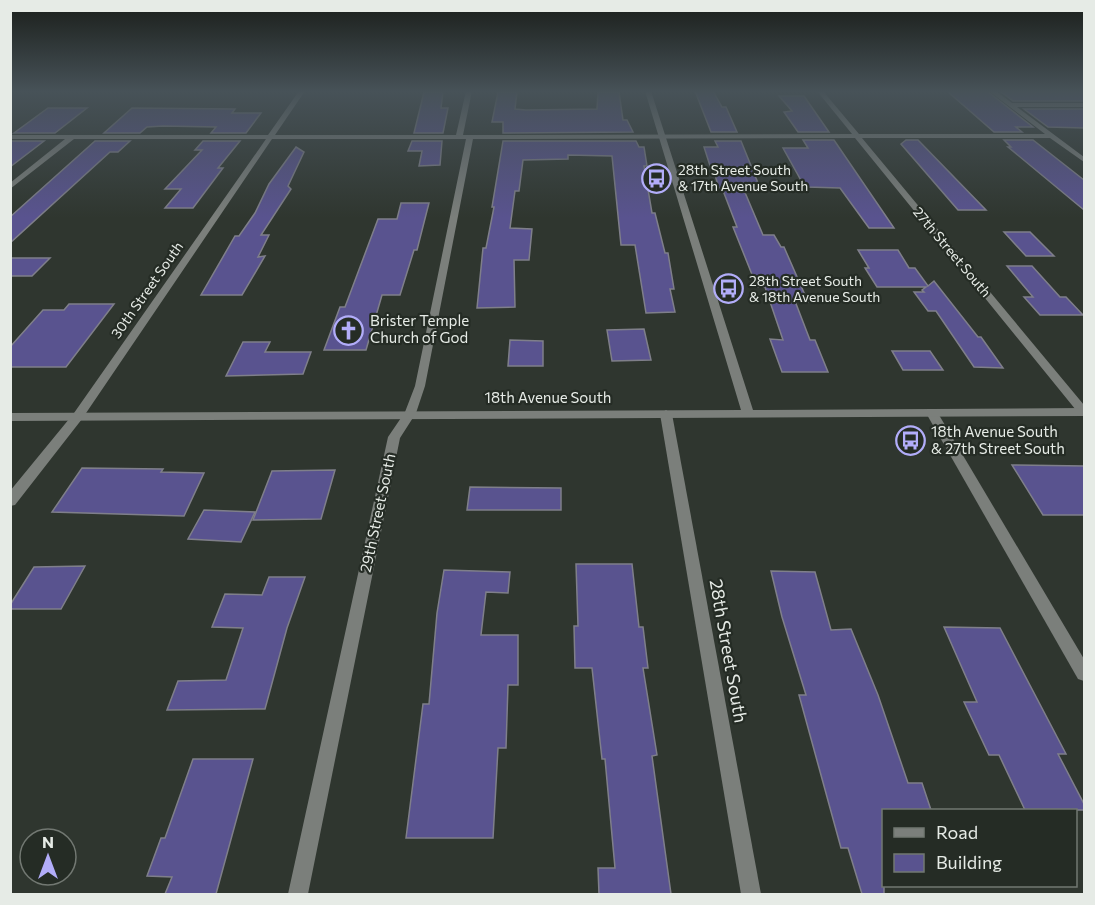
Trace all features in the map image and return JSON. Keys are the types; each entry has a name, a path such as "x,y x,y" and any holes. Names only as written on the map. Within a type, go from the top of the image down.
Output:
{"street":[{"name":"30th Street South","path":"10,501 78,416 274,133"},
{"name":"27th Street South","path":"855,133 1084,412"},
{"path":"1049,133 1084,160"},
{"path":"662,136 748,413"},
{"path":"10,137 1053,136"},
{"path":"10,187 72,137"},
{"name":"29th Street South","path":"298,894 394,437 410,413 420,386 470,137"},
{"name":"18th Avenue South","path":"10,417 410,413 1084,412"},
{"path":"932,413 1084,673"},
{"name":"28th Street South","path":"666,414 751,894"}],"building":[{"path":"803,140 834,140 894,228 869,228 840,188 807,187 803,184 783,148 808,148"},
{"path":"906,140 918,140 986,210 958,210 901,144"},
{"path":"1004,140 1033,140 1084,180 1084,210 1008,147 1011,147"},
{"path":"10,141 44,141 10,167"},
{"path":"95,141 130,141 118,152 110,152 10,243 10,217"},
{"path":"203,141 240,141 218,168 223,168 193,208 165,208 181,189 165,189 202,150 195,150"},
{"path":"412,141 442,141 440,165 419,166 422,151 408,151"},
{"path":"503,141 636,141 639,147 644,147 647,166 644,166 652,213 655,213 665,253 668,253 674,289 670,289 675,312 646,313 635,245 621,245 612,156 568,155 568,159 523,160 519,191 515,191 510,228 532,229 529,260 514,260 515,307 477,308 483,248 486,248 494,207 492,207"},
{"path":"715,141 741,141 758,183 741,183 763,235 774,235 781,247 784,247 808,302 795,301 810,340 815,340 828,372 782,372 770,339 783,340 765,287 757,287 733,227 737,227 722,188 719,188 714,172 712,172 704,147 718,147"},
{"path":"296,147 304,152 288,186 291,189 261,235 269,235 258,257 265,256 242,295 201,295 235,236 239,236 255,213 269,184"},
{"path":"401,203 429,203 417,250 414,250 400,295 382,295 366,350 324,350 340,307 345,307 378,219 397,219"},
{"path":"1004,232 1030,232 1054,256 1026,256"},
{"path":"858,250 898,250 909,268 915,268 928,286 934,281 978,337 981,337 1003,368 974,367 936,311 928,311 914,292 924,292 922,290 926,287 877,287 865,268 869,268"},
{"path":"10,258 50,258 32,276 10,276"},
{"path":"1007,266 1032,266 1060,297 1066,297 1083,315 1040,315 1024,297 1033,297"},
{"path":"69,304 114,304 66,367 10,367 10,347 43,310 64,310"},
{"path":"644,329 651,360 612,361 607,330"},
{"path":"510,340 543,341 543,366 508,366"},
{"path":"243,342 270,342 265,352 311,352 303,374 226,376"},
{"path":"892,351 930,351 943,370 903,370"},
{"path":"1012,465 1084,466 1084,515 1043,515"},
{"path":"82,468 163,469 161,472 204,473 184,516 52,512"},
{"path":"335,470 321,519 253,520 272,471"},
{"path":"470,487 561,488 561,510 467,510"},
{"path":"204,510 255,512 241,542 188,539"},
{"path":"576,564 632,564 639,627 643,627 648,668 643,668 657,755 652,756 671,894 599,894 598,868 615,868 605,759 602,759 592,668 575,668 574,626 578,626"},
{"path":"85,566 61,609 10,609 10,605 34,567"},
{"path":"444,570 510,572 508,593 486,592 481,635 518,635 518,685 508,685 506,748 498,748 493,838 406,838 423,704 429,704 437,613"},
{"path":"771,571 815,572 831,630 851,629 878,695 908,783 922,783 931,809 882,809 882,887 884,887 884,894 862,894 848,848 841,848 799,695 806,695 782,617"},
{"path":"269,577 305,577 287,628 265,709 167,710 178,681 226,680 243,628 212,627 225,594 262,595"},
{"path":"944,627 1000,628 1066,754 1058,754 1084,804 1084,810 1025,809 999,755 989,755 964,702 977,702"},
{"path":"193,759 253,759 216,894 165,894 172,877 147,876 161,838 165,838"}],"place":[{"name":"28th Street South & 17th Avenue South","path":"657,178"},
{"name":"28th Street South & 18th Avenue South","path":"728,289"},
{"name":"Brister Temple Church of God","path":"349,330"},
{"name":"18th Avenue South & 27th Street South","path":"910,441"}]}
